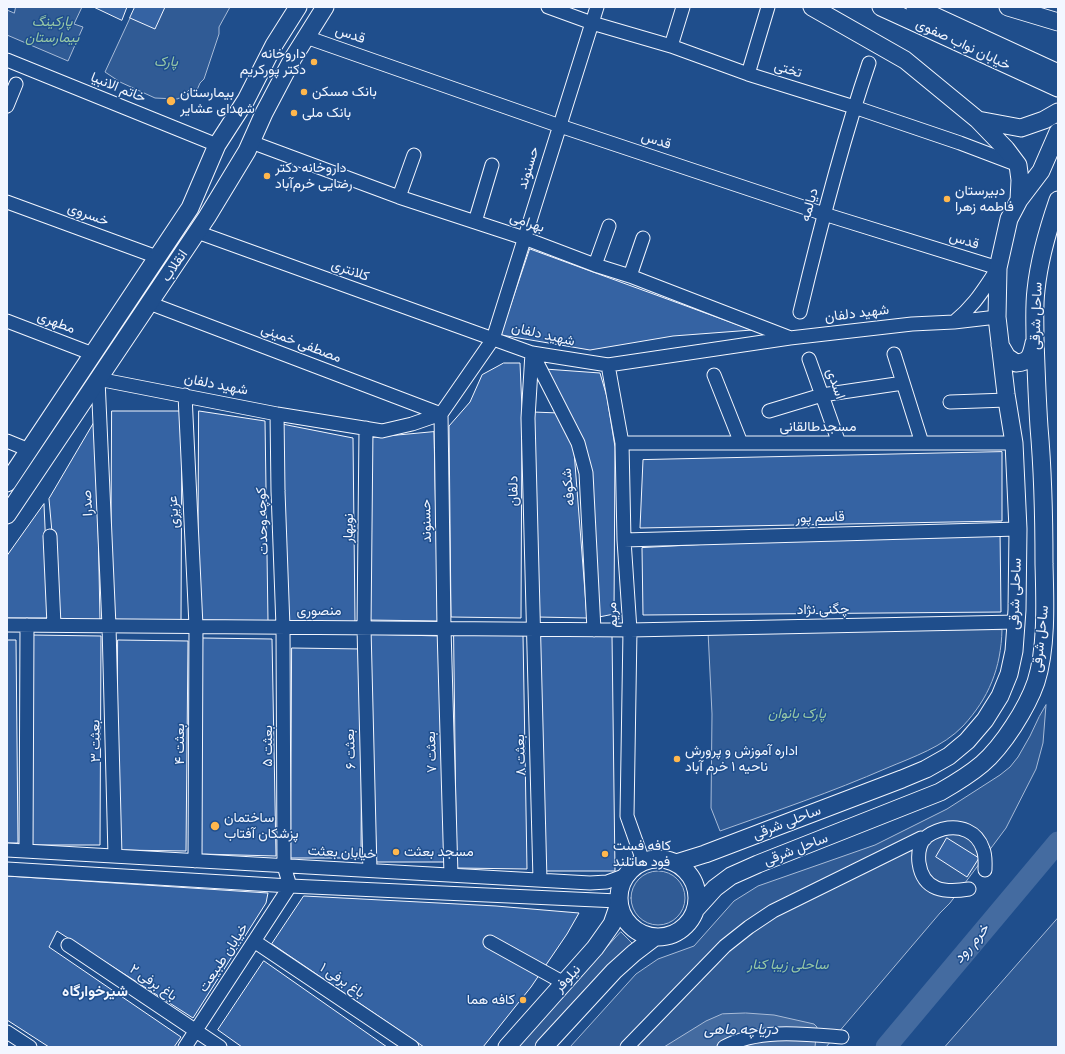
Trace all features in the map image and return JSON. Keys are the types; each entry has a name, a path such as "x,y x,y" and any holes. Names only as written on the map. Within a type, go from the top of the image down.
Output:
{"main road":[{"name":"انقلاب","path":"7,483 190,208 217,145 246,100 274,45 298,7"},
{"name":"انقلاب","path":"7,515 197,232 243,157 283,76 325,7"},
{"path":"812,7 905,60 978,120 1006,149 1018,165 1020,180 1018,200"},
{"name":"خیابان نواب صفوی","path":"881,7 1053,78"},
{"name":"خیابان نواب صفوی","path":"915,7 1053,78"},
{"path":"1023,8 1058,22"},
{"path":"263,67 283,76"},
{"path":"978,120 1021,128 1044,120 1058,112"},
{"name":"ساحلی شرقی","path":"676,863 706,854 926,769 949,756 967,741 981,725 1000,696 1009,674 1014,651 1018,529 1014,443 1006,397 997,317 998,268 1009,219 1018,200 1041,171 1058,132"},
{"name":"ساحل شرقی","path":"696,908 715,888 731,876 940,792 963,778 983,763 1004,739 1022,712 1036,682 1042,654 1045,612 1044,527 1035,338 1036,290 1041,259 1058,200"},
{"path":"1000,345 1007,357 1016,363 1024,363 1029,359 1035,338"},
{"path":"1006,397 1010,374 1017,371 1025,373 1032,381 1037,394"},
{"path":"665,859 676,863 687,871 694,882 697,895 696,908 691,920 682,929 671,936 647,936 636,931 627,923 621,912 618,902 621,883 633,867 643,861 665,859"},
{"name":"نیلوفر","path":"507,1047 595,948 612,924 618,902"},
{"name":"نیلوفر","path":"544,1047 614,971 655,937"}],"street":[{"name":"تختی","path":"548,7 592,23 671,46 748,74 854,107 960,143 1018,165"},
{"name":"حسنوند","path":"493,339 597,7"},
{"path":"671,46 683,7"},
{"path":"748,74 768,7"},
{"name":"قدس","path":"306,37 560,126 824,214 998,268"},
{"name":"خاتم الانبیا","path":"7,60 217,145"},
{"name":"دیالمه","path":"800,312 824,214 854,107 869,63"},
{"path":"7,106 16,84"},
{"name":"بهرامی","path":"251,142 399,197 524,238 595,265 630,276 790,338"},
{"path":"399,197 414,155"},
{"path":"475,222 492,165"},
{"name":"خسروی","path":"7,202 157,257"},
{"path":"595,265 609,226"},
{"name":"کلانتری","path":"197,232 493,339"},
{"path":"630,276 643,238"},
{"path":"954,322 979,298 998,268"},
{"name":"مصطفی خمینی","path":"150,303 441,414"},
{"name":"شهید دلفان","path":"98,380 185,395 277,414 382,431 412,424 441,414 493,339 532,352 608,365 790,338 912,324 954,322 997,317"},
{"name":"مطهری","path":"7,321 93,354"},
{"name":"دلفان","path":"532,352 528,418 534,629"},
{"name":"شکوفه","path":"532,352 578,443 586,473 594,630"},
{"path":"894,354 922,443"},
{"name":"اسدی","path":"809,359 839,443"},
{"name":"مریم","path":"608,365 622,443 624,540 630,630 627,816 643,861"},
{"path":"714,375 741,443"},
{"name":"صدرا","path":"98,380 109,626"},
{"path":"769,411 822,395 903,383"},
{"name":"عزیزی","path":"185,395 196,626"},
{"path":"950,402 1006,397"},
{"name":"کوچه وحدت","path":"277,414 283,627"},
{"name":"حسنوند","path":"441,414 444,628"},
{"name":"نوبهار","path":"364,628 366,428"},
{"path":"7,441 29,450"},
{"name":"مسجدطالقانی","path":"622,443 1014,443"},
{"name":"قاسم پور","path":"624,540 1018,529"},
{"path":"50,536 54,625"},
{"name":"چگنی نژاد","path":"630,630 1016,622"},
{"name":"منصوری","path":"7,625 630,630"},
{"path":"26,851 27,625"},
{"name":"بعثت ۳","path":"109,626 115,856"},
{"name":"بعثت ۴","path":"196,626 196,861"},
{"name":"بعثت ۵","path":"283,627 284,866 290,886"},
{"name":"بعثت ۶","path":"364,628 370,870"},
{"name":"بعثت ۷","path":"444,628 451,875"},
{"name":"بعثت ۸","path":"534,629 540,880"},
{"path":"969,890 954,892 946,891 938,889 927,882 920,868 919,858 920,847 925,839 936,831 949,828 963,828 971,833 983,847 985,856 985,870"},
{"path":"627,1047 725,946 749,926 774,911 921,838 925,839"},
{"name":"خیابان بعثت","path":"7,850 590,883 607,882 626,875"},
{"path":"7,869 290,886 618,902"},
{"name":"خیابان طبیعت","path":"185,1047 197,1031 290,886"},
{"name":"باغ برفی ۱","path":"254,941 412,1047"},
{"path":"490,942 564,983"},
{"name":"باغ برفی ۲","path":"68,945 220,1047"},
{"path":"7,1032 30,1047"},
{"path":"724,1047 733,1042 771,1035 817,1035 842,1037"}],"green space":[{"name":"پارکینگ بیمارستان","path":"16,7 82,7 74,24 83,27 68,61 7,35 7,10 14,13"},
{"name":"پارک","path":"165,7 230,7 219,27 219,34 204,79 200,83 197,90 190,89 182,97 177,99 155,98 120,82 105,72 130,18"},
{"name":"پارک بانوان","path":"1002,630 996,670 987,693 980,705 963,726 946,740 917,755 846,785 720,831 711,808 712,714 708,631"},
{"name":"ساحلی زیبا کنار","path":"1046,705 1043,743 1036,769 1006,828 950,903 826,1047 570,1047 636,974 658,959 694,946 734,901 758,886 875,845 947,809 1000,775 1010,767 1018,757"},
{"path":"653,871 663,871 677,879 683,888 685,898 683,908 677,917 663,925 653,925 643,920 636,913 631,903 631,893 636,883 643,876"},
{"path":"1058,918 1058,1047 945,1047"},
{"path":"621,932 633,944 538,1047 516,1047"}],"water":[{"name":"دریاچه ماهی","path":"746,1013 774,1015 814,1024 817,1027 815,1047 664,1047 706,1021 722,1014"}],"building":[{"path":"94,7 127,7 122,20"},
{"path":"135,7 165,7 155,29 130,18"},
{"path":"530,249 752,330 673,336 590,350 501,335"},
{"path":"504,363 520,363 522,409 521,618 451,617 449,426 470,402 482,375"},
{"path":"545,369 600,373 607,397 615,447 614,614 599,617 589,466"},
{"path":"112,411 182,411 181,621 111,620"},
{"path":"199,411 265,421 268,621 198,620"},
{"path":"533,412 559,413 574,451 587,618 537,617"},
{"path":"96,419 100,620 60,621 49,499"},
{"path":"282,424 353,438 355,622 285,621"},
{"path":"434,432 438,621 368,620 370,438"},
{"path":"1002,452 1002,521 640,528 643,460"},
{"path":"44,504 49,618 7,618 7,556"},
{"path":"1000,529 1001,612 643,615 642,548"},
{"path":"368,634 439,636 447,862 377,862"},
{"path":"31,635 101,636 100,845 30,845"},
{"path":"454,635 523,635 527,869 457,868"},
{"path":"538,635 612,635 615,871 546,871"},
{"path":"203,638 272,639 276,856 201,854"},
{"path":"7,640 16,640 18,843 7,843"},
{"path":"118,640 188,641 186,851 117,850"},
{"path":"292,648 362,649 361,858 291,858"},
{"path":"947,838 979,858 967,877 936,857"},
{"path":"7,876 268,893 266,903 193,1018 57,931 49,947 181,1037 174,1047 49,1047 7,1020"},
{"path":"304,896 496,906 579,913 567,934 531,987 483,1047 424,1047 272,944"},
{"path":"264,961 387,1047 242,1047 218,1030"}],"waterway":[{"name":"خرم رود","path":"886,1047 1058,842"}],"place":[{"name":"داروخانه دکتر پورکریم","path":"314,62"},
{"name":"بانک مسکن","path":"304,92"},
{"name":"بیمارستان شهدای عشایر","path":"171,101"},
{"name":"بانک ملی","path":"294,113"},
{"name":"داروخانه دکتر رضایی خرم‌آباد","path":"267,176"},
{"name":"دبیرستان فاطمه زهرا","path":"947,199"},
{"name":"اداره آموزش و پرورش ناحیه ۱ خرم آباد","path":"677,759"},
{"name":"ساختمان پزشکان آفتاب","path":"215,826"},
{"name":"مسجد بعثت","path":"396,852"},
{"name":"کافه فست فود هاتلند","path":"605,854"},
{"name":"کافه هما","path":"523,1000"}],"district":[{"name":"شیرخوارگاه","path":"95,992"}]}
